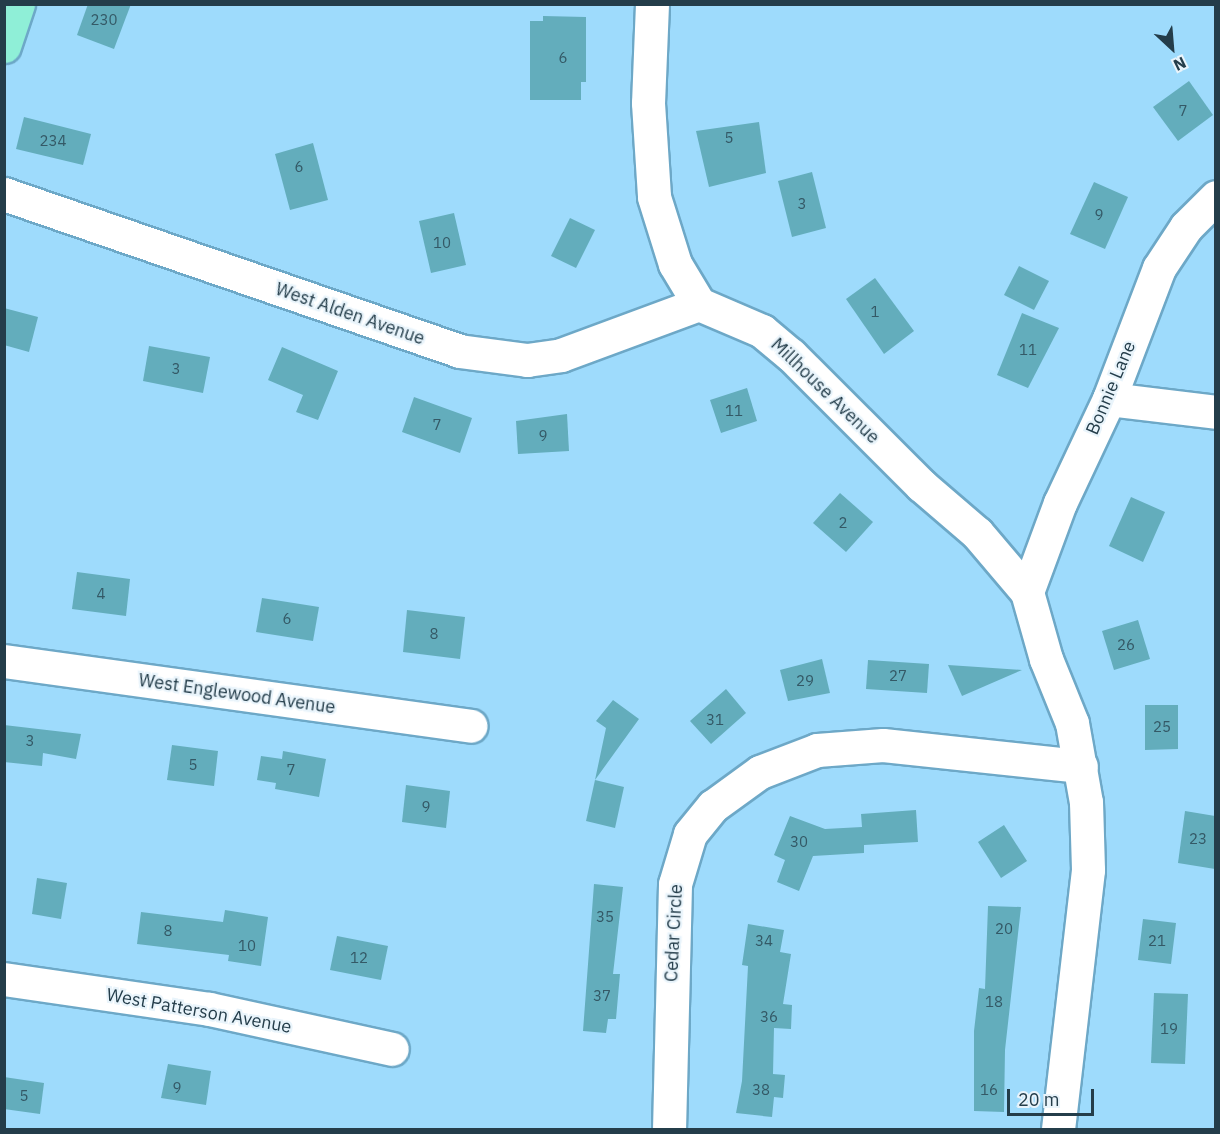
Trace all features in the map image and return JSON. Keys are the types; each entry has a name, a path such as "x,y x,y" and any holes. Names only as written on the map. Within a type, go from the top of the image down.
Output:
{"main road":[{"path":"4,46 18,4"}],"street":[{"path":"652,4 648,103 654,197 675,264 699,304"},
{"name":"West Alden Avenue","path":"4,194 459,351 527,360 561,355 699,304"},
{"name":"Bonnie Lane","path":"1027,592 1060,503 1109,399 1159,268 1186,227 1215,197"},
{"name":"Millhouse Avenue","path":"699,304 727,319 762,331 791,354 921,485 977,533 1027,592"},
{"path":"1109,399 1215,412"},
{"path":"1027,592 1046,659 1072,723 1081,766 1088,870 1058,1130"},
{"name":"West Englewood Avenue","path":"4,661 470,726"},
{"name":"Cedar Circle","path":"669,1130 675,884 690,834 713,806 760,772 817,750 883,745 1081,766"},
{"name":"West Patterson Avenue","path":"4,979 209,1009 392,1049"}],"building":[{"path":"88,4 131,4 114,49 77,35"},
{"path":"543,16 586,17 586,82 581,82 581,100 530,100 530,21 543,21"},
{"path":"1189,81 1213,115 1178,141 1153,107"},
{"path":"24,117 91,134 83,165 16,149"},
{"path":"759,122 766,173 709,187 696,131"},
{"path":"313,143 328,200 290,210 275,154"},
{"path":"812,172 826,228 792,237 778,181"},
{"path":"1094,182 1128,197 1105,249 1070,234"},
{"path":"454,213 466,265 431,273 419,221"},
{"path":"570,218 595,230 576,268 551,256"},
{"path":"1019,266 1049,281 1034,310 1004,295"},
{"path":"875,278 914,331 884,354 846,299"},
{"path":"4,308 38,317 29,352 4,345"},
{"path":"1022,313 1059,328 1028,388 997,375"},
{"path":"149,346 210,357 203,393 143,381"},
{"path":"282,347 338,371 318,420 296,412 303,395 268,380"},
{"path":"747,388 757,421 721,433 710,400"},
{"path":"414,397 472,418 460,453 402,432"},
{"path":"567,414 569,451 518,454 516,421"},
{"path":"840,493 873,522 846,552 813,523"},
{"path":"1131,497 1165,512 1143,562 1109,546"},
{"path":"77,572 130,579 126,616 72,609"},
{"path":"262,598 319,607 313,641 256,632"},
{"path":"407,610 465,617 460,659 403,652"},
{"path":"1138,620 1150,659 1114,670 1102,631"},
{"path":"822,659 830,693 788,701 780,670"},
{"path":"868,660 929,664 927,693 866,689"},
{"path":"948,665 978,667 1022,670 962,696"},
{"path":"726,689 746,713 711,744 690,721"},
{"path":"613,700 639,719 595,780 606,728 596,721"},
{"path":"1145,705 1178,705 1178,749 1145,750"},
{"path":"4,725 81,734 76,759 43,753 42,766 4,762"},
{"path":"172,745 218,751 214,786 167,780"},
{"path":"283,751 326,759 319,797 275,789 276,783 257,780 261,756 282,759"},
{"path":"595,780 624,787 615,828 586,821"},
{"path":"406,785 450,791 446,828 402,822"},
{"path":"916,810 918,842 864,845 864,853 813,856 799,891 777,882 785,860 774,855 790,816 825,829 862,827 861,814"},
{"path":"1185,811 1215,816 1215,869 1178,863"},
{"path":"1004,825 1027,861 1001,878 978,842"},
{"path":"37,878 67,883 61,919 32,914"},
{"path":"594,884 623,887 613,974 620,974 616,1019 608,1019 606,1033 583,1031"},
{"path":"988,906 1021,907 1005,1050 1004,1112 974,1111 974,1031 979,988 985,989"},
{"path":"225,910 268,917 261,966 228,961 229,955 137,944 141,912 223,922"},
{"path":"1143,919 1176,923 1171,964 1138,960"},
{"path":"748,924 784,930 780,952 791,954 783,1004 792,1005 791,1029 774,1028 773,1074 785,1075 783,1098 774,1097 772,1117 736,1113 742,1081 748,966 742,965"},
{"path":"337,936 388,946 381,980 330,970"},
{"path":"1154,993 1188,994 1185,1064 1151,1063"},
{"path":"168,1064 211,1071 206,1105 161,1098"},
{"path":"4,1077 44,1083 40,1114 4,1109"}]}
